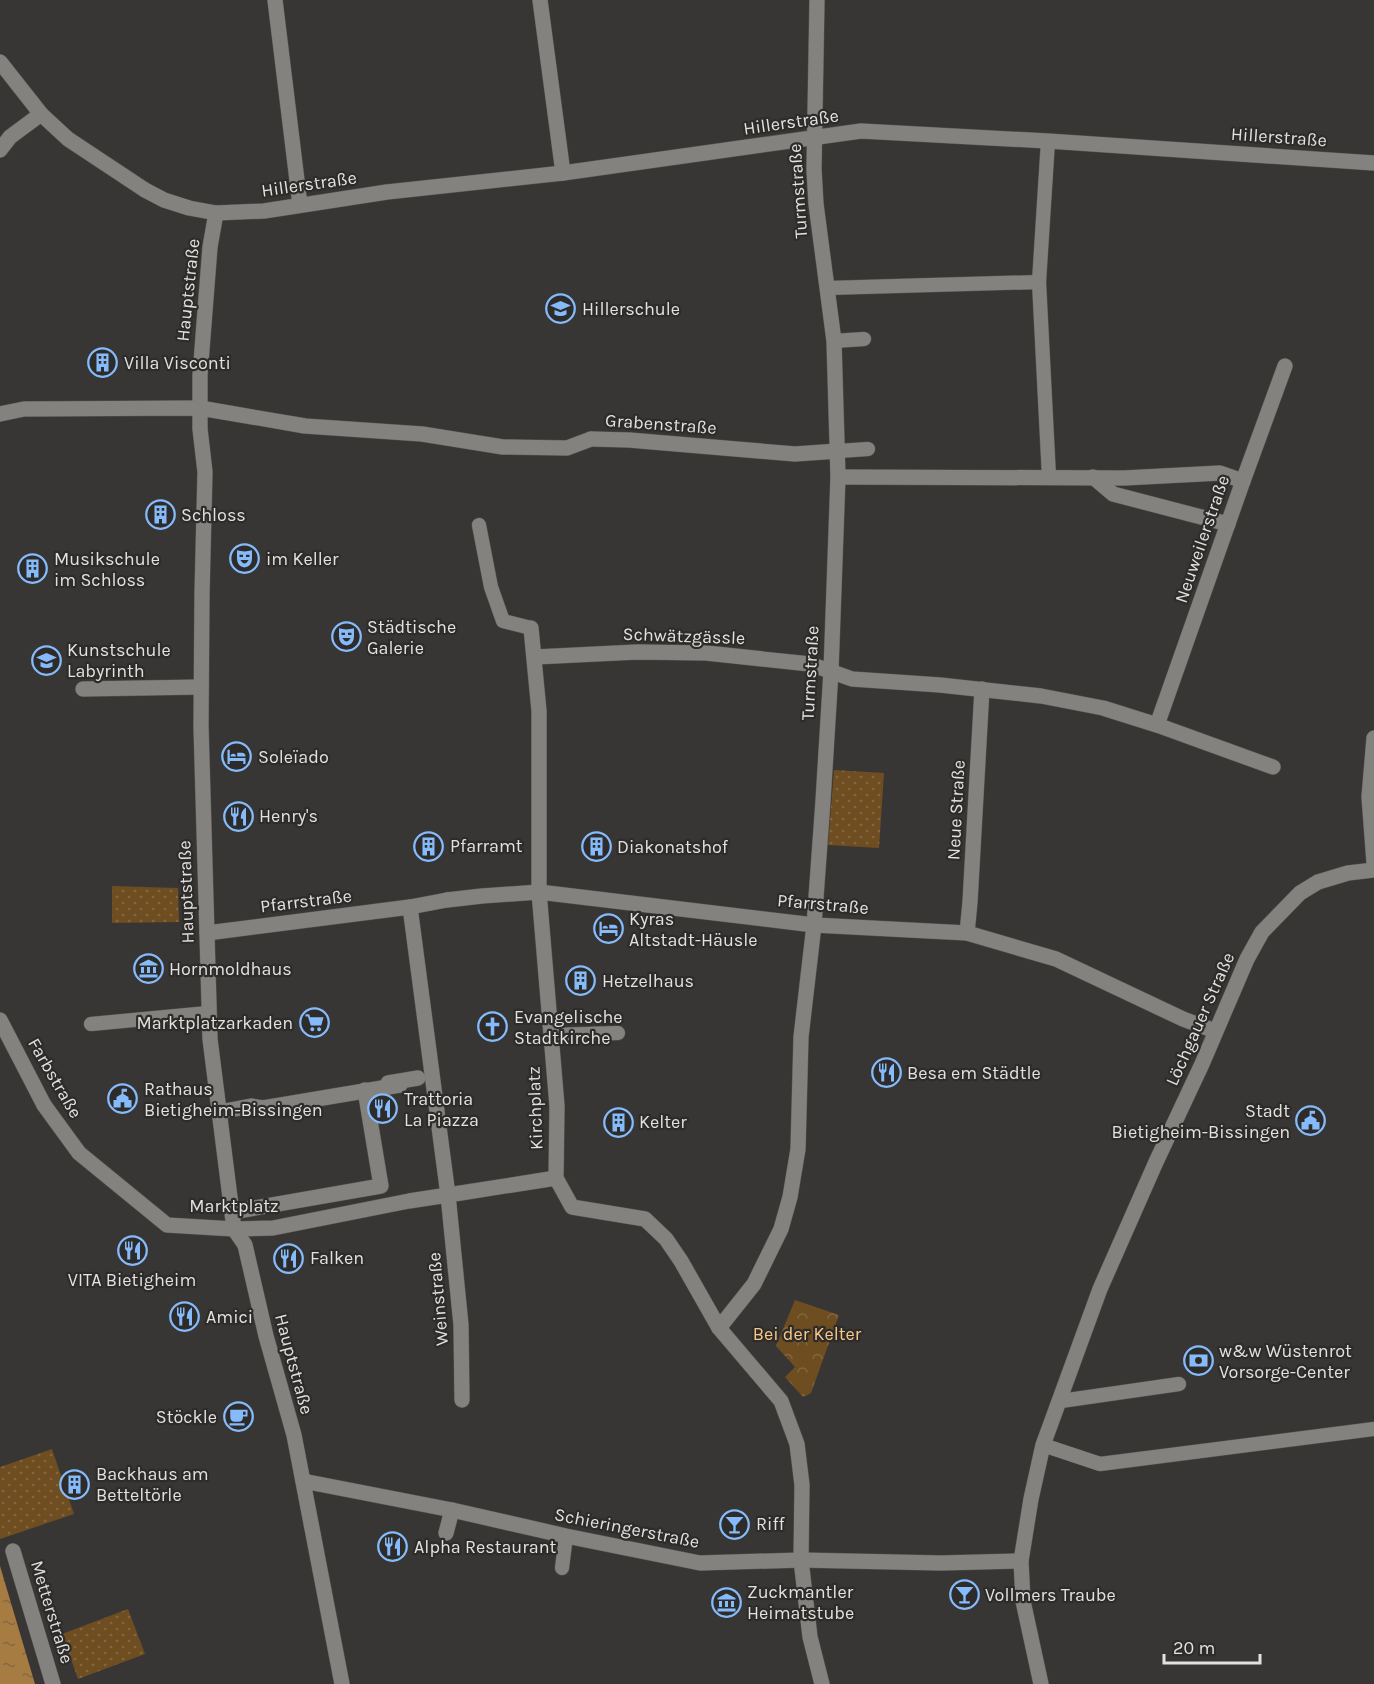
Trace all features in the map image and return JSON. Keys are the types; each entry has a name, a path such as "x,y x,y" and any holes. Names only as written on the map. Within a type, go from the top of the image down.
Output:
{"street":[{"path":"275,0 300,205"},
{"path":"540,0 563,173"},
{"name":"Turmstraße","path":"719,1328 754,1284 781,1229 790,1197 798,1149 801,1037 814,925 831,670 838,451 834,341 816,204 814,138 817,0"},
{"name":"Hillerstraße","path":"0,62 41,114 69,139 145,190 164,200 216,213 264,211 387,192 563,173 861,131 1374,163"},
{"path":"0,150 10,137 41,114"},
{"name":"Hauptstraße","path":"216,213 209,258 200,375 205,472 201,687 210,1039 234,1229 245,1245 266,1336 294,1435 342,1684"},
{"name":"Neuweilerstraße","path":"1157,724 1285,366"},
{"path":"0,414 24,410 200,408"},
{"name":"Grabenstraße","path":"200,408 305,426 422,434 503,447 567,448 591,439 795,454 838,451"},
{"path":"837,477 1124,478 1220,473 1243,481"},
{"path":"1093,477 1113,494 1228,524"},
{"path":"531,628 539,711 539,892"},
{"name":"Schwätzgässle","path":"535,657 637,652 706,653 810,664 831,670"},
{"path":"831,670 852,679 982,689 1041,696 1103,708 1157,724 1273,767"},
{"path":"83,689 201,687"},
{"name":"Neue Straße","path":"967,933 982,689"},
{"path":"1374,738 1369,797 1374,863"},
{"name":"Löchgauer Straße","path":"1041,1684 1023,1601 1021,1561 1043,1445 1100,1289 1155,1162 1198,1074 1247,959 1262,932 1300,893 1318,882 1348,873 1374,870"},
{"name":"Pfarrstraße","path":"207,933 410,907 447,900 539,892 814,925 967,933 1056,959 1183,1019 1215,1030"},
{"name":"Kirchplatz","path":"539,892 557,1106 556,1178"},
{"path":"410,907 448,1195 556,1178 572,1207 645,1219 666,1239 719,1328 781,1401 797,1444 802,1485 801,1560 810,1637 822,1684"},
{"name":"Farbstraße","path":"0,1020 44,1105 79,1154"},
{"path":"264,1104 418,1078"},
{"path":"219,1112 251,1106 263,1108 400,1085"},
{"name":"Marktplatz","path":"232,1212 381,1186 365,1090"},
{"name":"Marktplatz","path":"79,1154 167,1225 234,1229 273,1228 448,1195"},
{"name":"Weinstraße","path":"448,1195 461,1325 462,1400"},
{"name":"Schieringerstraße","path":"303,1481 700,1563 801,1560 941,1563 1021,1561"},
{"path":"446,1533 452,1510"},
{"name":"Metterstraße","path":"13,1551 53,1684"}],"lane":[{"path":"1048,141 1039,282 1049,477"},
{"path":"827,288 1039,282"},
{"path":"834,341 864,339"},
{"path":"838,451 868,449"},
{"path":"480,525 491,587 503,621 531,628"},
{"path":"91,1024 208,1013"},
{"path":"552,1035 618,1033"},
{"path":"1060,1401 1179,1384"},
{"path":"1043,1445 1100,1464 1374,1429"},
{"path":"562,1568 566,1536"}],"green space":[{"path":"834,770 884,773 879,848 828,845"},
{"path":"112,886 178,888 179,922 112,923"},
{"name":"Bei der Kelter","path":"795,1300 839,1315 811,1393 803,1397 785,1377 795,1367 776,1346"},
{"path":"52,1449 74,1514 0,1539 0,1467"},
{"path":"128,1609 145,1654 78,1679 62,1634"}],"water":[{"path":"0,1566 35,1684 0,1684"}],"place":[{"name":"Hillerschule","path":"561,309"},
{"name":"Villa Visconti","path":"103,363"},
{"name":"Schloss","path":"160,515"},
{"name":"im Keller","path":"245,559"},
{"name":"Musikschule im Schloss","path":"33,569"},
{"name":"Städtische Galerie","path":"346,637"},
{"name":"Kunstschule Labyrinth","path":"46,660"},
{"name":"Soleïado","path":"237,757"},
{"name":"Henry's","path":"238,816"},
{"name":"Pfarramt","path":"429,846"},
{"name":"Diakonatshof","path":"596,847"},
{"name":"Kyras Altstadt-Häusle","path":"608,929"},
{"name":"Hornmoldhaus","path":"148,969"},
{"name":"Hetzelhaus","path":"581,981"},
{"name":"Marktplatzarkaden","path":"314,1023"},
{"name":"Evangelische Stadtkirche","path":"493,1027"},
{"name":"Besa em Städtle","path":"886,1073"},
{"name":"Rathaus Bietigheim-Bissingen","path":"123,1099"},
{"name":"Trattoria La Piazza","path":"383,1109"},
{"name":"Stadt Bietigheim-Bissingen","path":"1311,1121"},
{"name":"Kelter","path":"618,1122"},
{"name":"VITA Bietigheim","path":"132,1251"},
{"name":"Falken","path":"289,1258"},
{"name":"Amici","path":"185,1317"},
{"name":"w&w Wüstenrot Vorsorge-Center","path":"1198,1361"},
{"name":"Stöckle","path":"238,1417"},
{"name":"Backhaus am Betteltörle","path":"75,1484"},
{"name":"Riff","path":"735,1524"},
{"name":"Alpha Restaurant","path":"393,1547"},
{"name":"Vollmers Traube","path":"964,1595"},
{"name":"Zuckmantler Heimatstube","path":"726,1602"}]}
